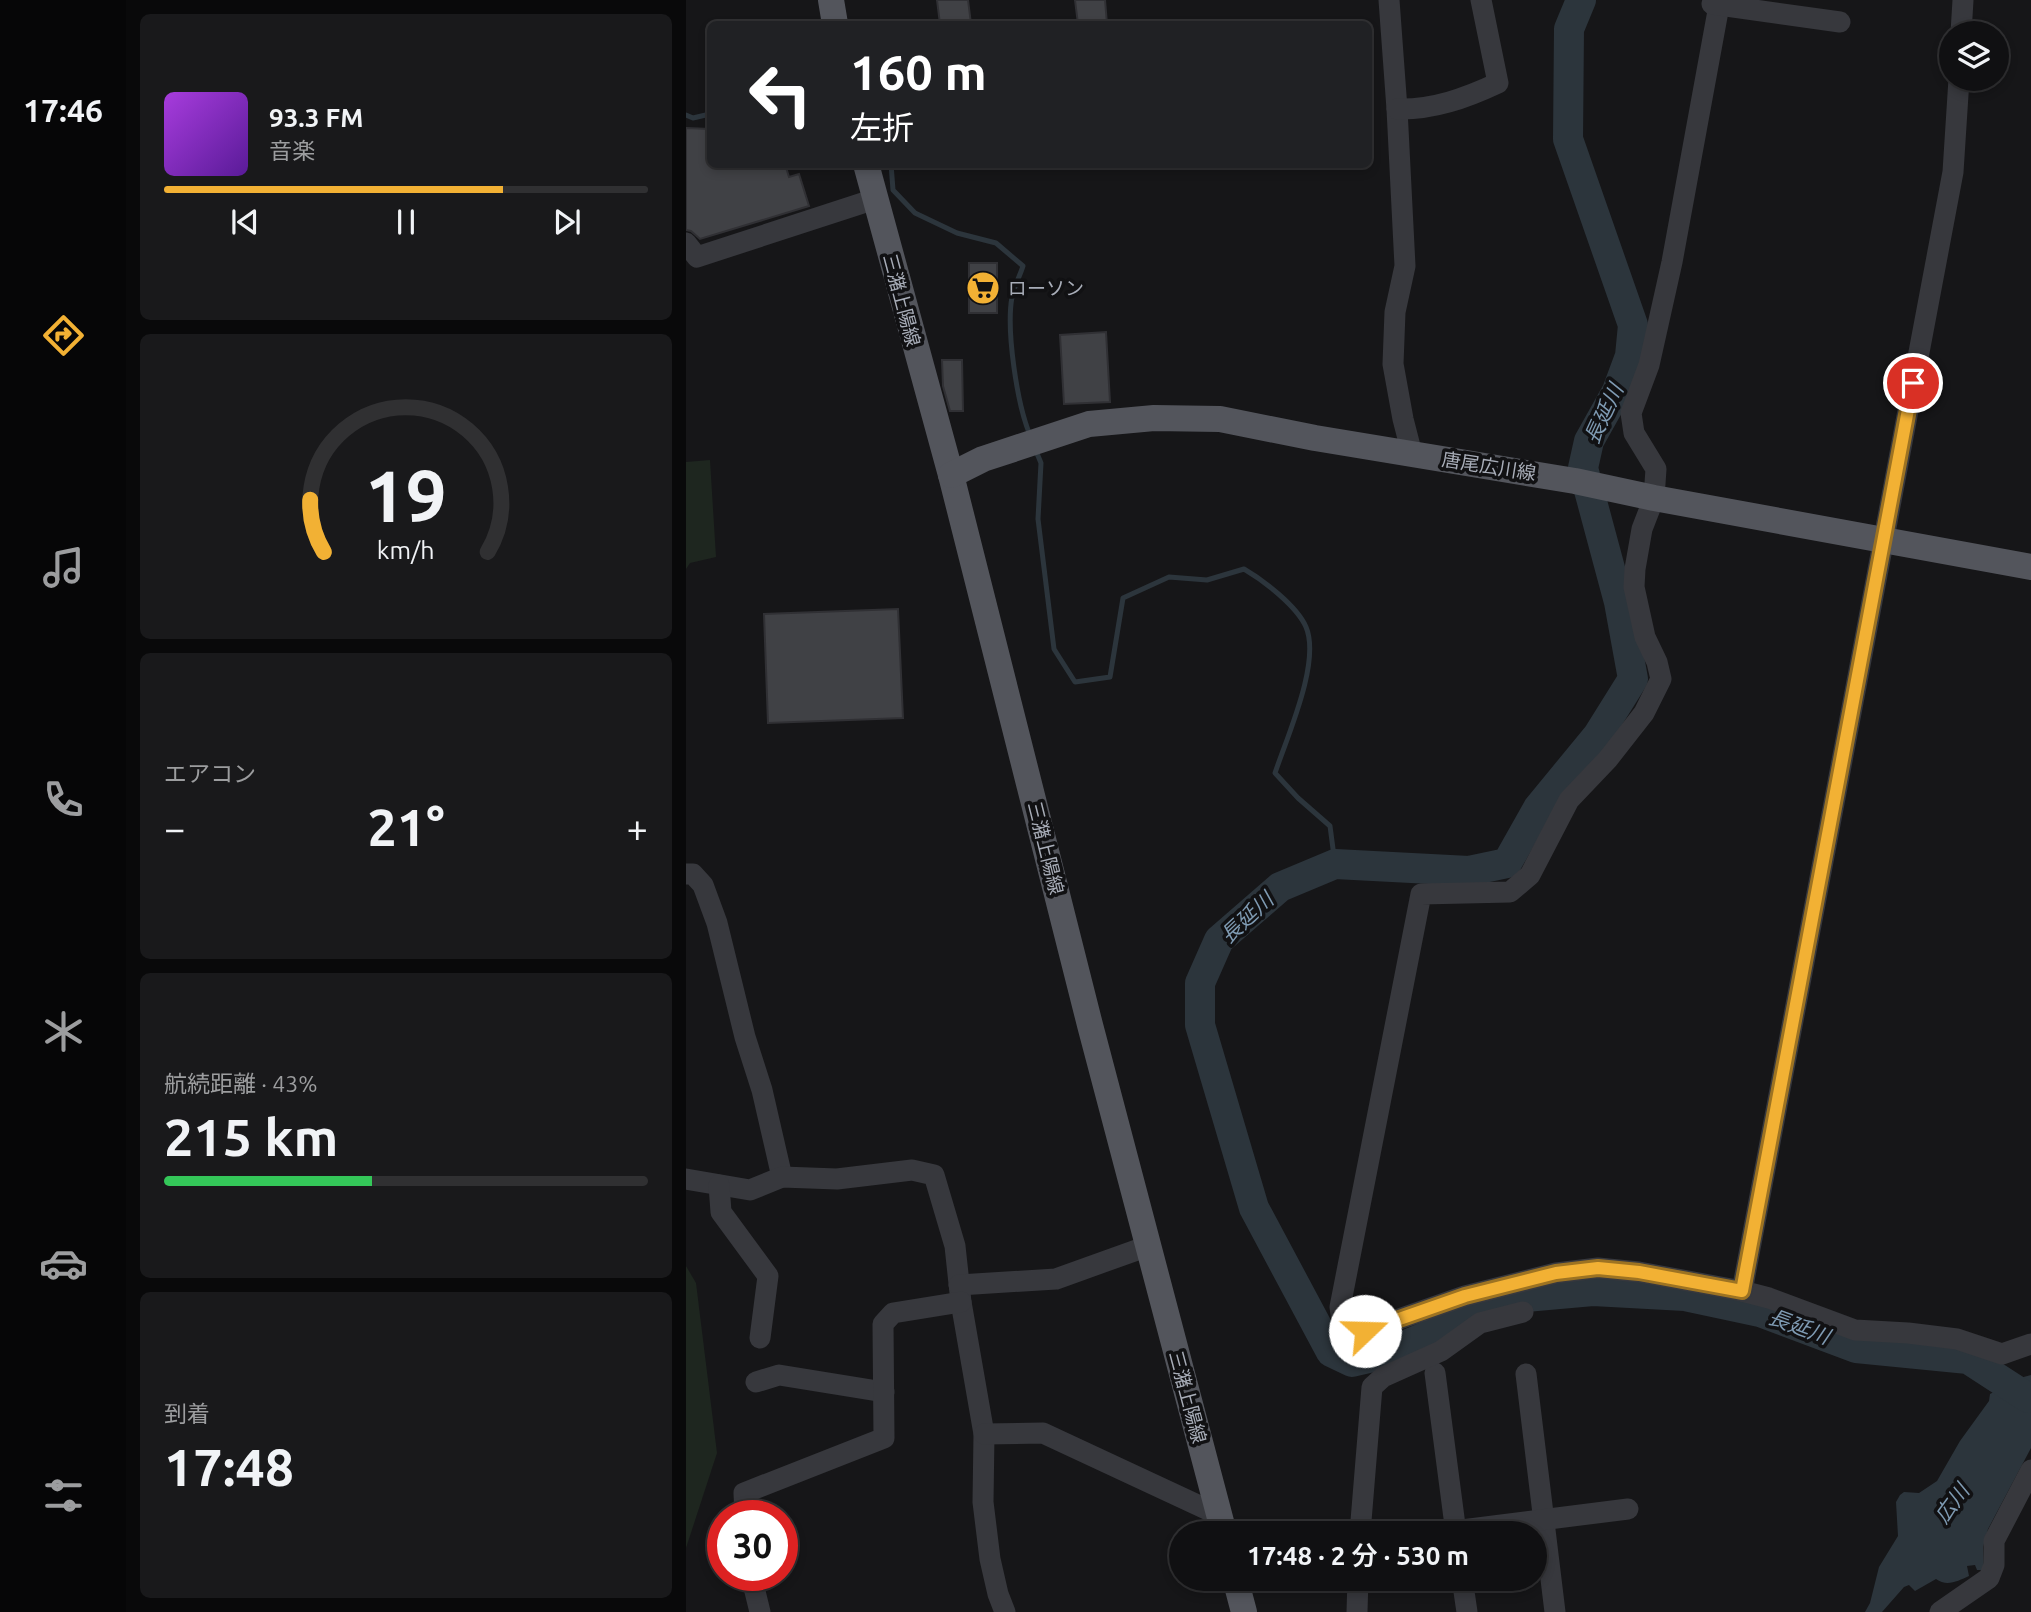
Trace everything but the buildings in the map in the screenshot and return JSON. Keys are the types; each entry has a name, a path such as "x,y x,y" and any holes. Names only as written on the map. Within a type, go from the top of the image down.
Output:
{"main road":[{"path":"831,0 834,21"},
{"name":"三潴上陽線","path":"867,168 951,475 1220,1521"},
{"name":"唐尾広川線","path":"951,475 983,459 1089,424 1154,418 1220,419 1575,481 2031,567"},
{"path":"1238,1591 1244,1612"}],"street":[{"path":"1389,0 1405,266 1395,312 1393,364 1412,454"},
{"path":"1397,109 1414,109 1467,98 1498,83 1481,0"},
{"path":"1962,21 1963,0"},
{"path":"1840,22 1717,3 1672,262 1649,365 1631,413 1634,433 1656,469 1646,496 1634,587 1645,637 1657,662 1661,679 1644,713 1608,759 1569,800 1530,875 1510,892 1421,894 1340,1307 1342,1321 1352,1329 1365,1331 1465,1296 1556,1273 1598,1268 1639,1272 1742,1291 1769,1298 1855,1331 1908,1333 1957,1339 2002,1354 2031,1344"},
{"path":"1742,1291 1953,172 1958,91"},
{"path":"686,243 696,257 875,199"},
{"path":"686,874 693,874 703,885 717,923 745,1037 762,1090 782,1178"},
{"path":"686,1178 750,1190 782,1178 836,1179 912,1170 934,1175 955,1246 960,1294 984,1434 983,1502 990,1559 1005,1612"},
{"path":"719,1185 721,1212 768,1276 760,1338"},
{"path":"744,1500 744,1493 884,1438 883,1324 893,1313 960,1294 1056,1279 1149,1246"},
{"path":"1361,1521 1372,1387 1383,1377 1441,1351 1480,1323 1523,1312"},
{"path":"1435,1373 1449,1521"},
{"path":"1526,1374 1555,1612"},
{"path":"756,1382 779,1375 884,1392"},
{"path":"984,1434 1043,1433 1215,1521"},
{"path":"1940,1612 1989,1578 1994,1565 1994,1541 2031,1470"},
{"path":"1537,1521 1628,1509"},
{"path":"755,1591 760,1612"},
{"path":"1357,1612 1358,1591"},
{"path":"1464,1591 1467,1612"}],"shaded area":[{"path":"710,460 716,557 690,563 686,569 686,462"},
{"path":"686,1266 696,1283 717,1453 686,1548"}],"water":[{"name":"広川","path":"2031,1375 2031,1448 1988,1529 1983,1547 1984,1570 1977,1570 1975,1565 1967,1566 1969,1576 1957,1581 1944,1583 1936,1579 1915,1591 1909,1585 1904,1587 1882,1612 1865,1612 1870,1603 1879,1567 1898,1536 1896,1502 1900,1495 1904,1492 1919,1493 1937,1481 1960,1441 1989,1401 1990,1394"}],"waterway":[{"name":"長延川","path":"1581,0 1569,29 1568,139 1633,325 1630,356 1617,391 1589,441 1583,468 1619,602 1633,679 1598,735 1538,808 1507,863 1469,871 1335,864 1280,887 1219,940 1200,983 1200,1025 1254,1208 1331,1352 1352,1362 1382,1355 1516,1298 1593,1291 1685,1296 1760,1312 1856,1348 1968,1359 2028,1398"},
{"path":"686,115 693,118 707,115"},
{"path":"891,168 893,190 915,213 957,233 996,243 1023,266 1012,297 1010,328 1017,386 1030,435"},
{"path":"1036,451 1041,463 1038,519 1054,649 1075,682 1110,677 1123,598 1169,577 1207,580 1244,569 1279,594 1302,619 1309,642 1306,679 1275,773 1330,826 1335,864"}],"place":[{"name":"ローソン","path":"983,288"}],"route":[{"path":"1365,1331 1465,1296 1556,1273 1598,1268 1639,1272 1742,1291 1913,383"}]}
